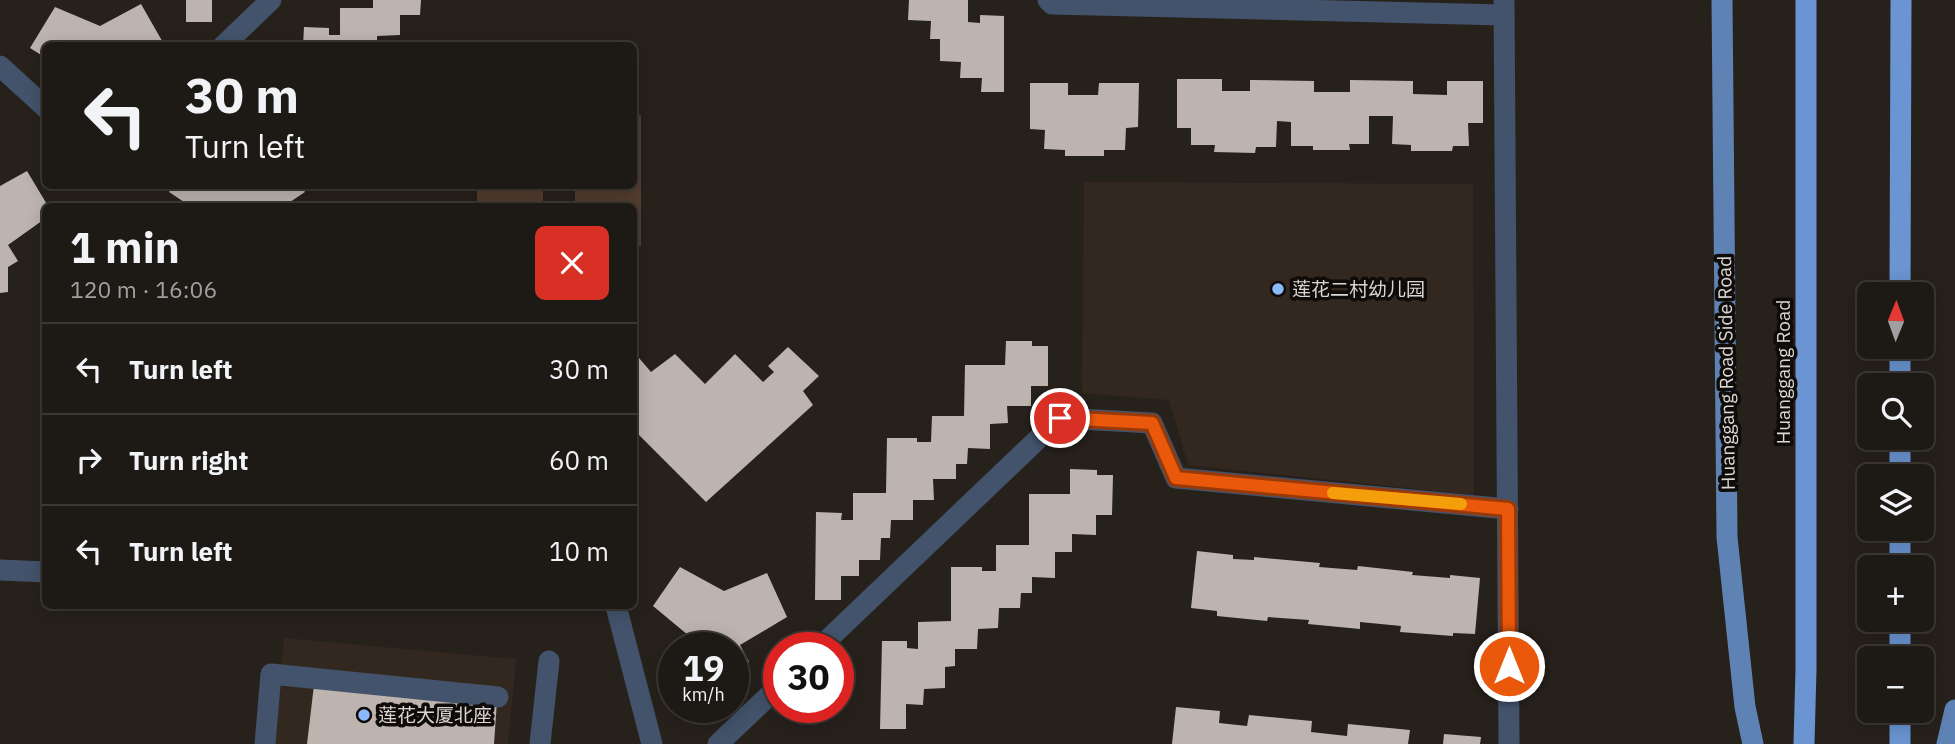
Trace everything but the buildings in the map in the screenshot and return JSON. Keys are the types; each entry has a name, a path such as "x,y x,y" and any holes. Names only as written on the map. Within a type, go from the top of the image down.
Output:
{"highway":[{"name":"Huanggang Road","path":"1804,744 1806,0"},
{"path":"1900,282 1901,0"},
{"path":"1900,723 1900,744"}],"main road":[{"name":"Huanggang Road Side Road","path":"1722,0 1727,537 1745,707 1753,744"},
{"path":"1947,744 1955,710"}],"street":[{"path":"227,42 271,0"},
{"path":"1048,0 1052,4 1504,8 1509,744"},
{"path":"0,66 42,104"},
{"path":"836,632 1060,418 1152,423 1176,478 1508,509"},
{"path":"0,570 42,572"},
{"path":"617,609 652,744 649,733"},
{"path":"540,744 549,661"},
{"path":"265,744 271,674 498,696"},
{"path":"718,744 763,701"}],"shaded area":[{"path":"637,115 641,115 641,246 637,246 637,203 575,203 575,189 637,189"},
{"name":"莲花二村幼儿园","path":"1084,182 1473,184 1474,495 1188,465 1169,400 1082,393"},
{"path":"477,189 543,189 543,203 477,203"},
{"path":"284,638 516,659 508,744 275,744"}],"slow traffic":[{"path":"1333,493 1461,504"}],"place":[{"name":"莲花二村幼儿园","path":"1278,289"},
{"name":"莲花大厦北座","path":"364,715"}],"route":[{"path":"1060,418 1152,423 1176,478 1508,509 1509,666"}]}
